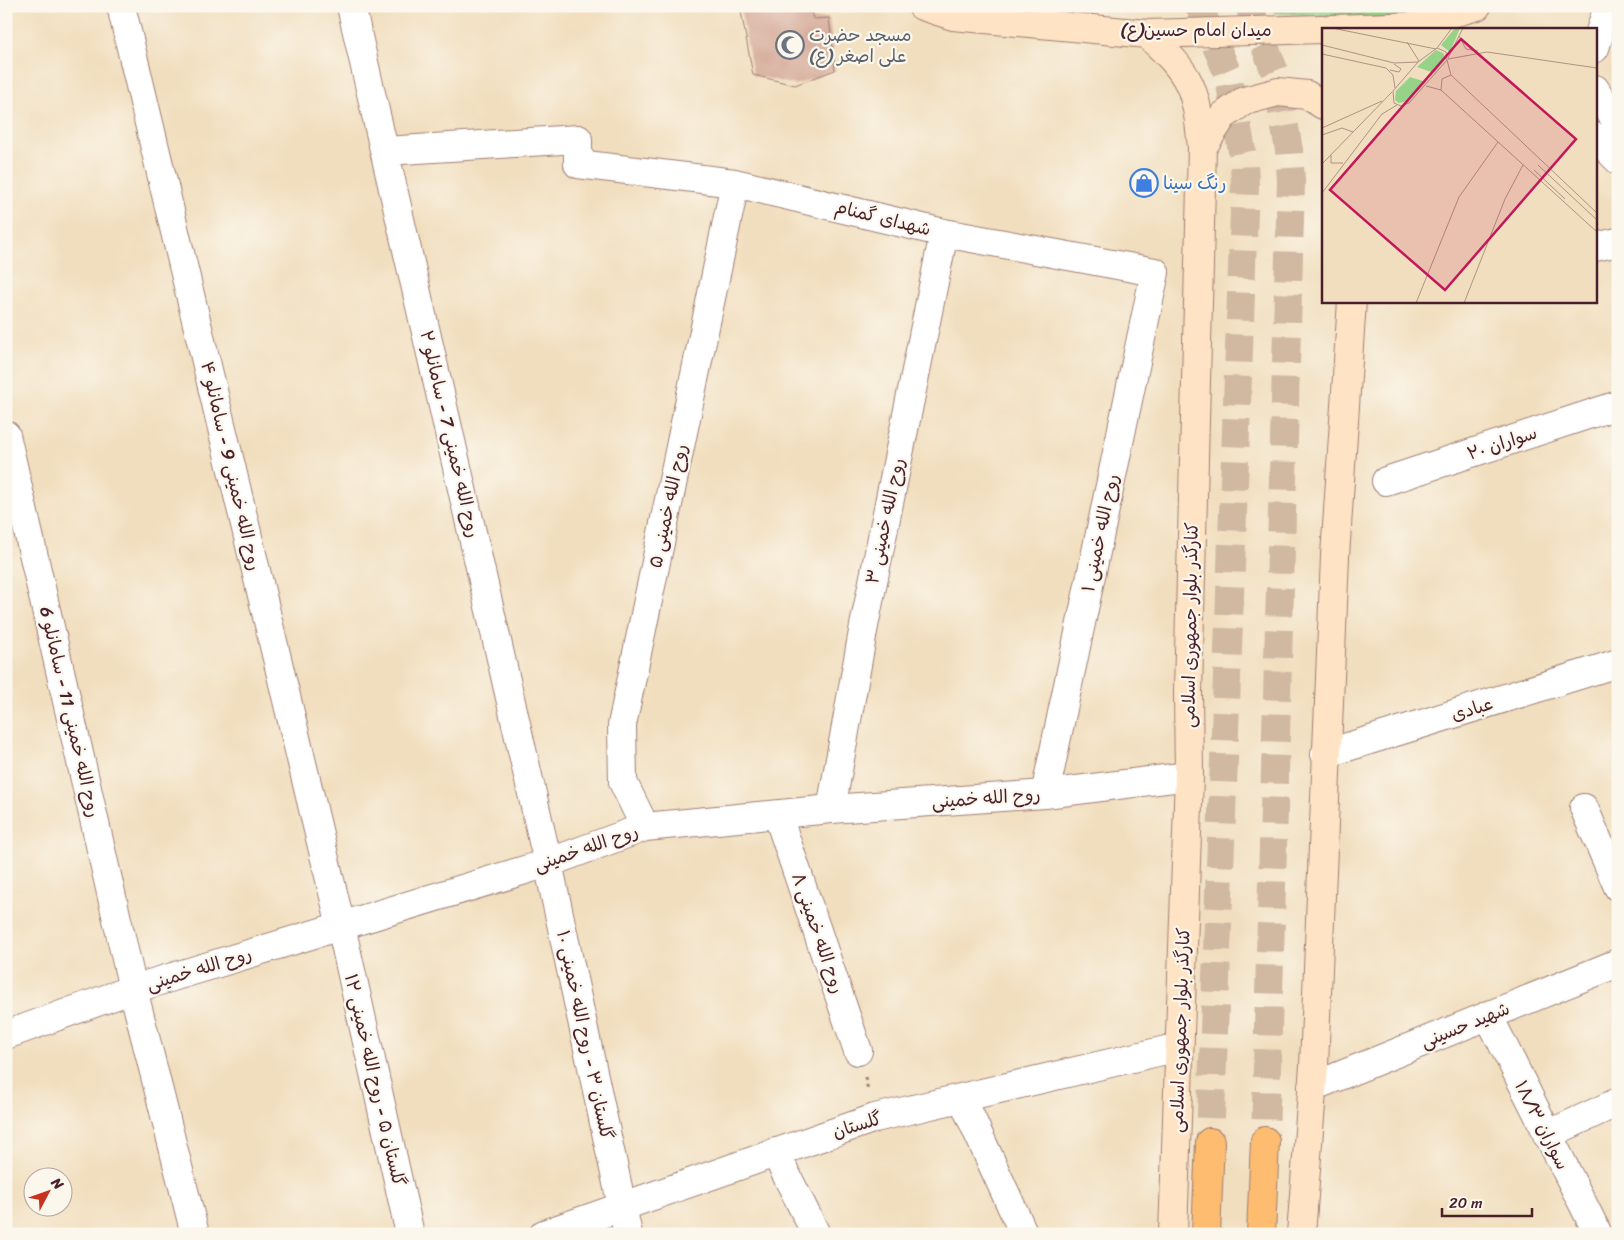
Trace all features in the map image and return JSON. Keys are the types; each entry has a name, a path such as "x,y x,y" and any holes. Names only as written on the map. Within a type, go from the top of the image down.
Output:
{"main road":[{"name":"میدان امام حسین(ع)","path":"922,6 953,16 1147,34 1322,29"},
{"path":"1347,28 1432,22 1477,6"},
{"name":"کنارگذر بلوار جمهوری اسلامی","path":"1147,34 1183,70 1193,89 1202,148 1188,691 1189,776 1173,1234"},
{"path":"1202,148 1223,116 1244,101 1278,92 1307,95 1322,104"},
{"path":"1302,1234 1312,1087 1335,556 1352,302"},
{"path":"1261,1234 1265,1141"},
{"path":"1206,1234 1210,1142"}],"street":[{"name":"روح الله خمینی 9 - سامانلو ۴","path":"121,6 341,926"},
{"name":"روح الله خمینی 7 - سامانلو ۲","path":"352,6 548,863"},
{"path":"1596,45 1608,6"},
{"path":"1596,91 1618,124"},
{"path":"1596,138 1618,160"},
{"name":"شهدای گمنام","path":"385,151 578,139 578,164 610,166 735,182 944,233 1156,272"},
{"name":"روح الله خمینی ۵","path":"645,827 623,782 622,725 735,182"},
{"name":"روح الله خمینی ۳","path":"831,809 866,617 944,233"},
{"path":"1596,247 1618,242"},
{"name":"روح الله خمینی ۱","path":"1046,794 1156,272"},
{"name":"سواران ۲۰","path":"1386,481 1618,404"},
{"name":"روح الله خمینی 11 - سامانلو 6","path":"6,435 134,989 195,1234"},
{"name":"عبادی","path":"1326,754 1618,663"},
{"name":"روح الله خمینی","path":"6,1035 134,989 548,863 645,827 778,816 831,809 1046,794 1189,776"},
{"path":"1584,808 1618,887"},
{"name":"روح الله خمینی ۸","path":"778,816 858,1051"},
{"name":"گلستان ۳ - روح الله خمینی ۱۰","path":"548,863 628,1234"},
{"name":"گلستان ۵ - روح الله خمینی ۱۲","path":"341,926 410,1234"},
{"name":"شهید حسینی","path":"1312,1087 1618,962"},
{"name":"سواران ۱۸/۳","path":"1488,1015 1598,1234"},
{"name":"گلستان","path":"544,1234 875,1118 1179,1047"},
{"path":"962,1098 1024,1234"},
{"path":"1547,1135 1618,1102"},
{"path":"775,1152 816,1234"}],"path":[{"path":"858,1051 875,1118"}],"green space":[{"path":"1272,6 1421,6 1409,14 1391,19 1275,13"}],"building":[{"name":"مسجد حضرت علی اصغر (ع)","path":"740,6 810,6 813,19 829,18 835,70 795,85 753,75"}],"tunnel":[{"path":"1199,6 1228,74 1244,162 1245,184 1210,1142"},
{"path":"1249,6 1275,72 1289,150 1291,181 1265,1141"}],"place":[{"name":"مسجد حضرت علی اصغر (ع)","path":"790,45"},
{"name":"رنگ سینا","path":"1144,183"}]}
